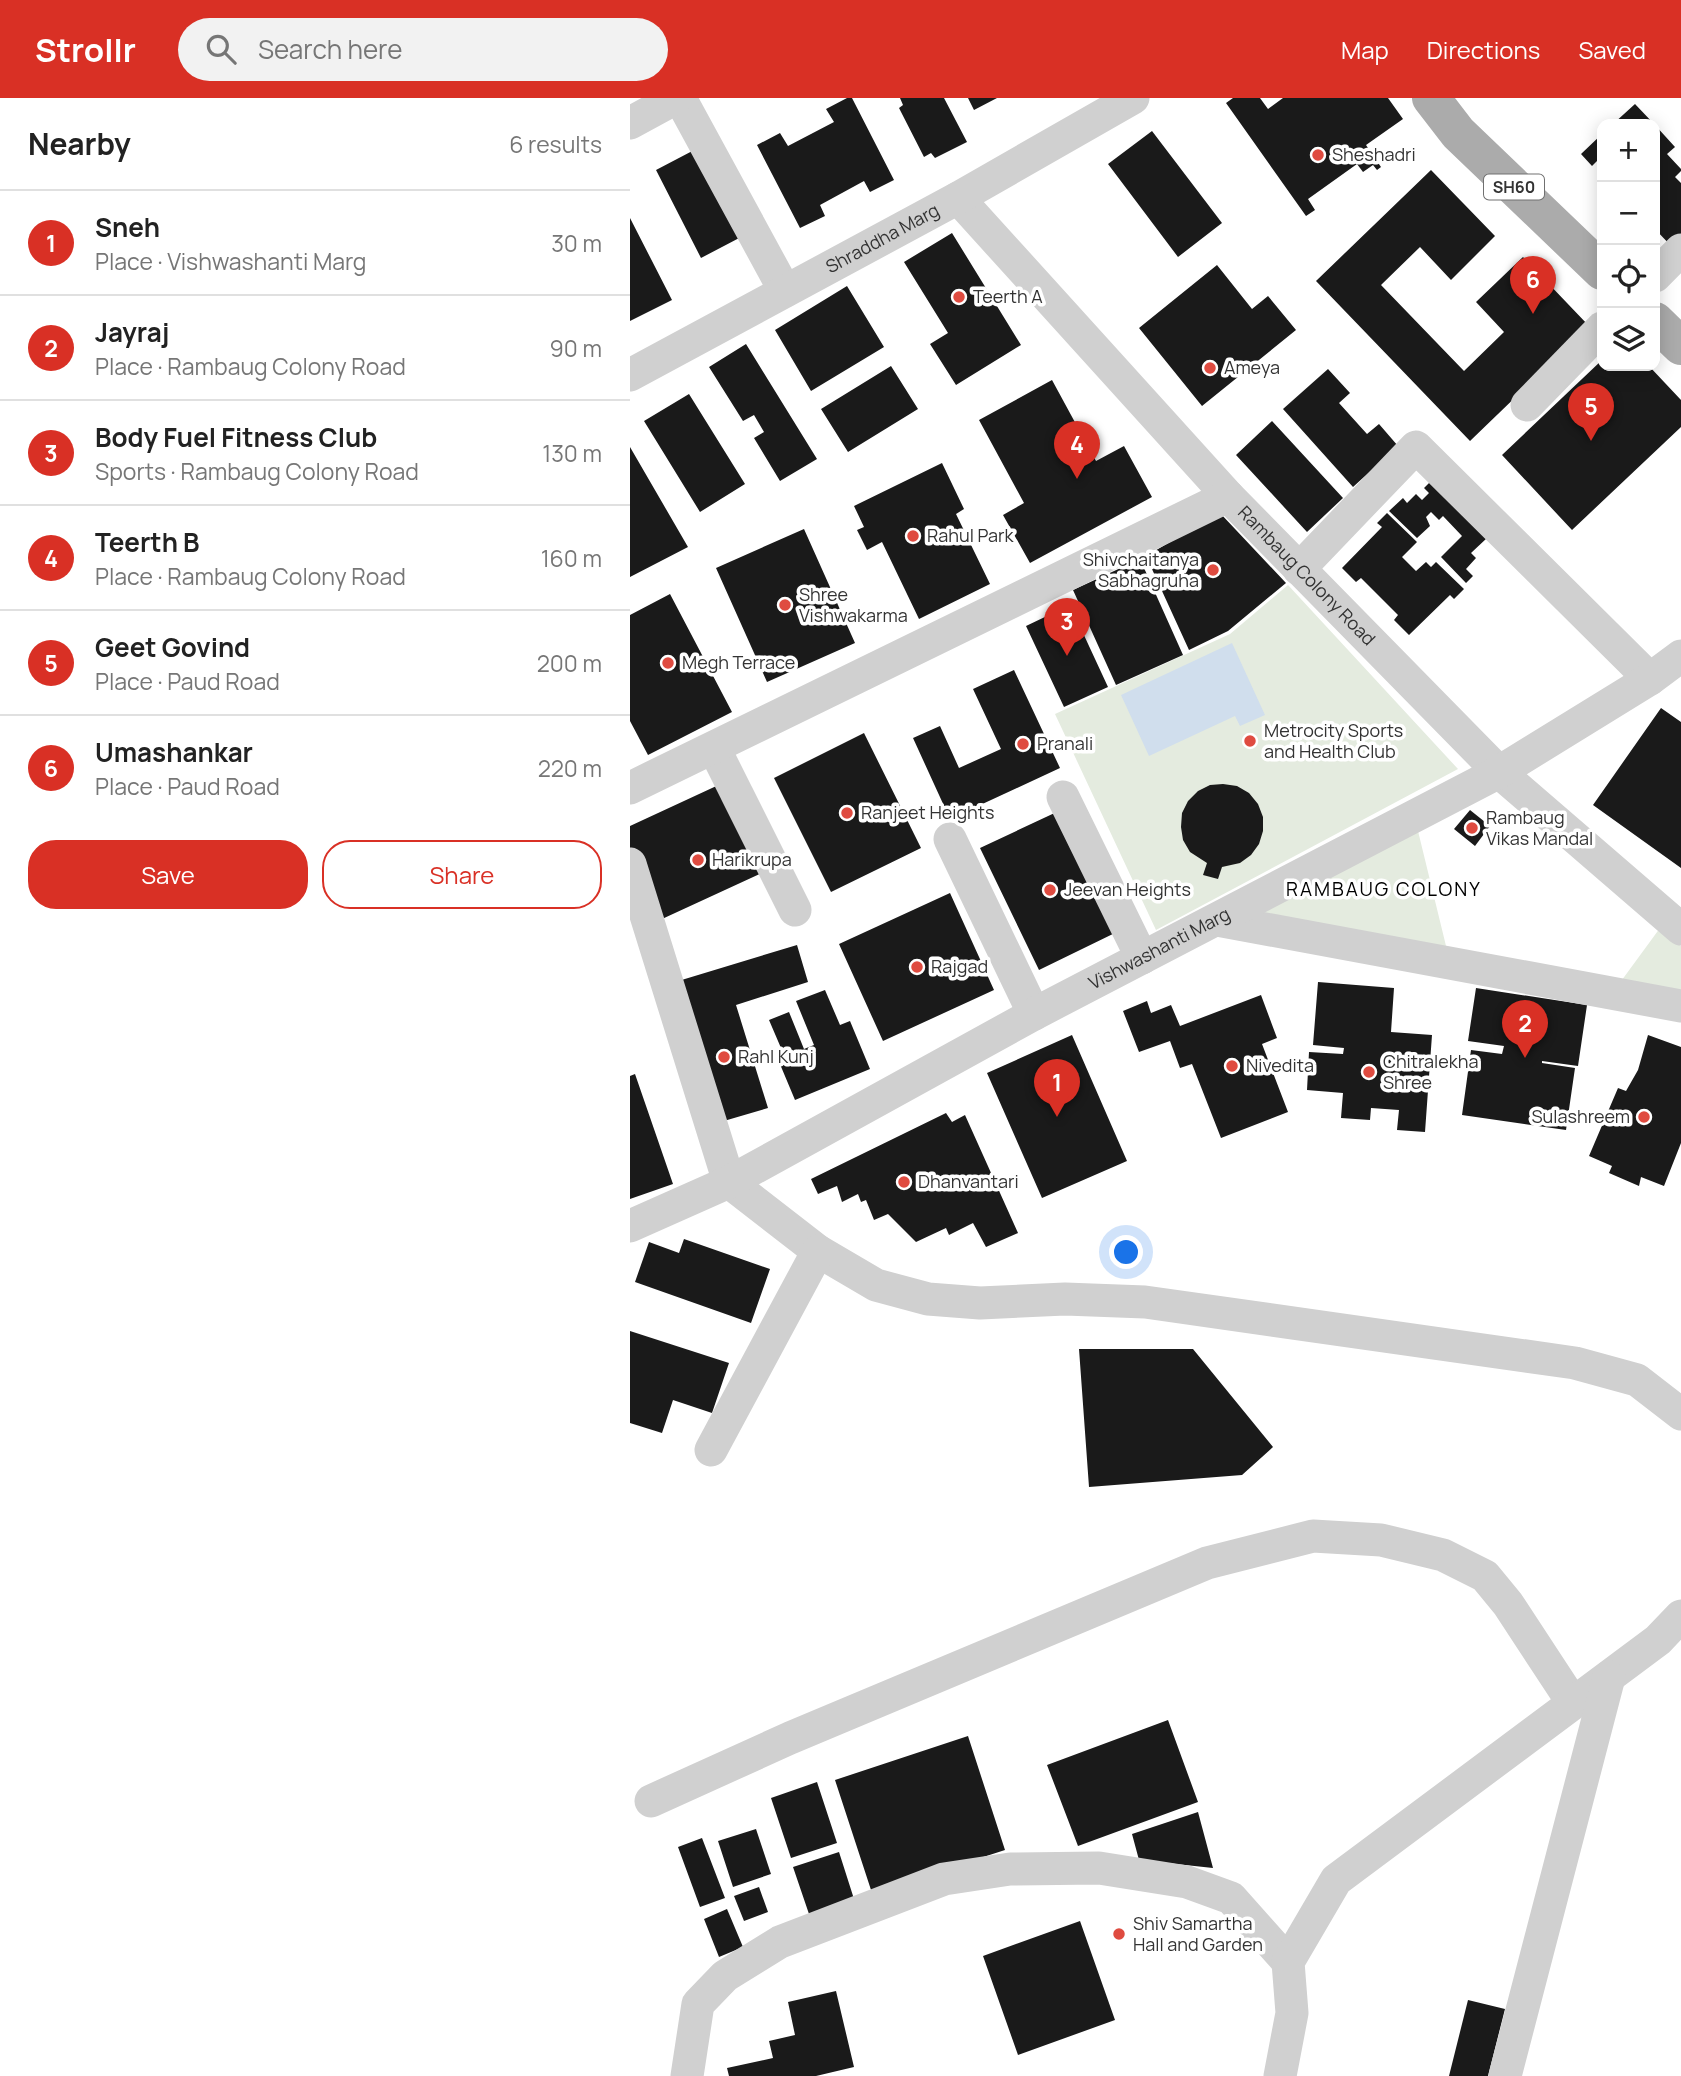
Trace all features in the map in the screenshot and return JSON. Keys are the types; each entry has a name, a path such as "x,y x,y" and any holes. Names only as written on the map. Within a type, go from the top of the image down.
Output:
{"main road":[{"name":"SH60","path":"1431,98 1458,133 1597,266"},
{"path":"1660,326 1681,346"}],"street":[{"path":"630,123 678,98 785,291"},
{"name":"Shraddha Marg","path":"630,375 958,198 1132,98"},
{"name":"Rambaug Colony Road","path":"958,198 1228,496 1499,772 1681,929"},
{"path":"1660,271 1681,250"},
{"path":"1527,405 1597,333"},
{"path":"1299,569 1416,447 1650,680"},
{"path":"630,789 1228,496"},
{"name":"Vishwashanti Marg","path":"630,1226 729,1182 1034,1014 1499,772 1650,680 1681,656"},
{"path":"714,748 795,910"},
{"path":"1063,797 1142,958"},
{"path":"950,839 1034,1014"},
{"path":"630,864 729,1182 818,1251 876,1285 928,1299 980,1303 1065,1299 1145,1303 1575,1363 1637,1380 1681,1413"},
{"path":"1217,920 1681,1006"},
{"path":"711,1450 818,1251"},
{"path":"651,1801 790,1738 1207,1563 1313,1536 1381,1540 1443,1555 1485,1576 1508,1604 1573,1703"},
{"path":"1280,2076 1292,2013 1289,1962 1336,1880 1658,1640 1681,1616"},
{"path":"1505,2076 1609,1677"},
{"path":"687,2076 698,2004 725,1976 780,1942 944,1880 1010,1869 1099,1868 1187,1882 1231,1898 1289,1962"}],"shaded area":[{"name":"Metrocity Sports and Health Club","path":"1288,585 1458,769 1156,930 1055,714 1230,634"},
{"path":"1418,831 1447,950 1252,914"},
{"path":"1660,928 1681,946 1681,994 1619,984"}],"water":[{"path":"1232,643 1265,715 1240,726 1235,716 1149,756 1121,695"}],"building":[{"path":"852,98 894,180 870,192 864,181 820,205 825,216 800,228 757,145 780,133 788,146 834,122 826,109"},
{"path":"900,98 944,98 967,142 935,158 931,153 924,157 899,108 903,105"},
{"path":"968,98 997,98 974,110"},
{"name":"Sheshadri","path":"1233,98 1260,98 1268,109 1283,98 1388,98 1403,119 1366,145 1381,167 1377,170 1373,165 1363,172 1357,164 1308,199 1315,210 1306,216 1226,103"},
{"path":"1635,104 1649,119 1618,119"},
{"path":"1660,130 1675,147 1667,154 1681,169 1675,177 1681,183 1681,238 1672,247 1660,234"},
{"path":"1152,131 1222,223 1178,257 1108,164"},
{"path":"1597,139 1597,161 1592,166 1581,154"},
{"path":"698,148 743,236 701,258 656,170"},
{"path":"1431,170 1495,236 1451,280 1420,247 1381,285 1464,371 1504,332 1476,302 1523,257 1589,326 1470,441 1316,281"},
{"path":"630,218 672,300 630,321"},
{"name":"Teerth A","path":"952,233 1021,345 956,385 930,344 948,333 904,262"},
{"name":"Ameya","path":"1217,265 1252,309 1268,296 1296,330 1202,406 1139,328"},
{"path":"847,286 884,347 811,391 775,330"},
{"path":"746,344 817,459 780,481 754,438 764,432 754,415 743,421 709,367"},
{"path":"1597,365 1597,371 1654,371 1681,400 1681,427 1572,530 1502,455"},
{"path":"891,366 918,409 848,452 821,409"},
{"path":"1328,369 1350,393 1339,403 1367,434 1379,424 1398,446 1353,487 1283,409"},
{"path":"1052,380 1096,461 1124,446 1152,497 1030,563 1003,515 1024,503 979,420"},
{"path":"689,394 745,484 700,512 644,421"},
{"path":"1272,421 1343,498 1307,532 1236,455"},
{"path":"630,447 688,547 630,577"},
{"name":"Rahul Park","path":"942,463 964,509 956,514 990,584 919,619 882,542 867,550 857,530 864,527 854,506"},
{"path":"1436,476 1487,538 1471,553 1476,558 1466,569 1473,576 1466,583 1441,557 1462,536 1443,516 1439,520 1431,512 1426,517 1430,526 1417,538 1389,511 1403,498 1407,503 1416,494 1422,500 1429,493 1424,488"},
{"name":"Shivchaitanya Sabhagruha","path":"1220,513 1286,583 1228,631 1189,650 1146,556"},
{"path":"1387,513 1417,542 1402,557 1416,571 1426,562 1431,567 1436,562 1464,589 1454,599 1450,595 1409,635 1394,620 1398,615 1361,578 1356,582 1342,568 1382,527 1377,523"},
{"name":"Shree Vishwakarma","path":"804,529 855,643 767,682 716,568"},
{"name":"Shivchaitanya Sabhagruha","path":"1140,559 1183,655 1116,685 1073,590"},
{"name":"Megh Terrace","path":"670,594 732,712 648,755 630,721 630,615"},
{"path":"1070,605 1108,687 1064,707 1026,626"},
{"name":"Pranali","path":"1014,670 1060,768 950,819 913,738 940,726 959,768 1001,749 973,689"},
{"path":"1661,708 1681,722 1681,868 1593,805"},
{"name":"Ranjeet Heights","path":"864,733 921,848 831,892 774,778"},
{"name":"Harikrupa","path":"725,782 766,871 662,919 630,849 630,826"},
{"path":"1210,785 1237,786 1249,793 1258,804 1263,817 1263,831 1259,844 1251,855 1240,863 1222,867 1218,879 1203,875 1207,863 1190,852 1183,840 1181,827 1182,813 1188,801 1198,791"},
{"name":"Jeevan Heights","path":"1061,810 1119,931 1039,970 980,848"},
{"name":"Rambaug Vikas Mandal","path":"1470,810 1490,826 1475,846 1454,829"},
{"name":"Rajgad","path":"950,893 994,990 883,1041 839,944"},
{"name":"Rahl Kunj","path":"797,945 808,982 736,1005 768,1108 717,1123 675,982"},
{"name":"Chitralekha Shree","path":"1318,982 1394,988 1391,1032 1432,1035 1425,1132 1397,1130 1399,1110 1371,1108 1370,1120 1341,1118 1343,1093 1307,1090 1309,1052 1343,1054 1344,1048 1313,1045"},
{"path":"1476,988 1587,1005 1578,1066 1542,1061 1575,1068 1566,1130 1462,1115 1471,1050 1502,1054 1504,1046 1468,1041"},
{"path":"825,990 840,1025 850,1021 870,1069 795,1100 777,1057 784,1055 769,1020 789,1012 804,1049 814,1045 796,1001"},
{"name":"Nivedita","path":"1261,995 1277,1038 1262,1044 1288,1112 1221,1138 1192,1064 1180,1068 1170,1041 1139,1052 1123,1011 1147,1001 1151,1013 1171,1005 1180,1026"},
{"path":"1072,1035 1127,1161 1042,1198 987,1073"},
{"name":"Sulashreem","path":"1648,1035 1681,1047 1681,1143 1664,1186 1641,1177 1639,1186 1609,1173 1612,1166 1589,1156 1618,1088 1626,1091 1638,1070"},
{"path":"635,1074 673,1184 630,1199 630,1076"},
{"name":"Dhanvantari","path":"946,1113 952,1122 965,1115 1018,1233 986,1247 973,1223 949,1235 946,1228 916,1242 888,1214 874,1220 866,1200 861,1202 858,1194 842,1202 837,1186 818,1194 811,1179"},
{"path":"684,1239 770,1269 751,1323 635,1282 649,1242 679,1253"},
{"path":"630,1331 729,1363 712,1413 673,1400 662,1433 630,1423"},
{"path":"1079,1349 1193,1349 1273,1447 1242,1475 1089,1487"},
{"path":"1168,1720 1198,1802 1078,1846 1047,1765"},
{"path":"968,1736 1005,1850 872,1893 835,1780"},
{"path":"817,1782 837,1843 791,1858 771,1798"},
{"path":"1198,1812 1213,1868 1139,1860 1132,1834"},
{"path":"756,1829 771,1874 733,1887 718,1841"},
{"path":"702,1838 725,1898 700,1907 678,1847"},
{"path":"839,1852 854,1899 809,1914 793,1867"},
{"path":"759,1887 768,1912 744,1921 734,1896"},
{"path":"727,1909 743,1947 719,1957 704,1919"},
{"path":"1080,1921 1115,2020 1018,2055 983,1956"},
{"path":"836,1991 854,2067 816,2076 729,2076 727,2068 773,2058 769,2041 795,2035 788,2002"},
{"path":"1468,2000 1505,2009 1488,2076 1449,2076"}],"place":[{"name":"Sheshadri","path":"1318,155"},
{"name":"Teerth A","path":"959,297"},
{"name":"Umashankar","path":"1533,314"},
{"name":"Ameya","path":"1210,368"},
{"name":"Geet Govind","path":"1591,441"},
{"name":"Teerth B","path":"1077,479"},
{"name":"Rahul Park","path":"913,536"},
{"name":"Shivchaitanya Sabhagruha","path":"1213,570"},
{"name":"Shree Vishwakarma","path":"785,605"},
{"name":"Body Fuel Fitness Club","path":"1067,656"},
{"name":"Megh Terrace","path":"668,663"},
{"name":"Metrocity Sports and Health Club","path":"1250,741"},
{"name":"Pranali","path":"1023,744"},
{"name":"Ranjeet Heights","path":"847,813"},
{"name":"Rambaug Vikas Mandal","path":"1472,828"},
{"name":"Harikrupa","path":"698,860"},
{"name":"Jeevan Heights","path":"1050,890"},
{"name":"Rajgad","path":"917,967"},
{"name":"Rahl Kunj","path":"724,1057"},
{"name":"Jayraj","path":"1525,1058"},
{"name":"Nivedita","path":"1232,1066"},
{"name":"Chitralekha Shree","path":"1369,1072"},
{"name":"Sneh","path":"1057,1117"},
{"name":"Sulashreem","path":"1644,1117"},
{"name":"Dhanvantari","path":"904,1182"},
{"name":"Shiv Samartha Hall and Garden","path":"1119,1934"}],"district":[{"name":"RAMBAUG COLONY","path":"1384,889"}]}
